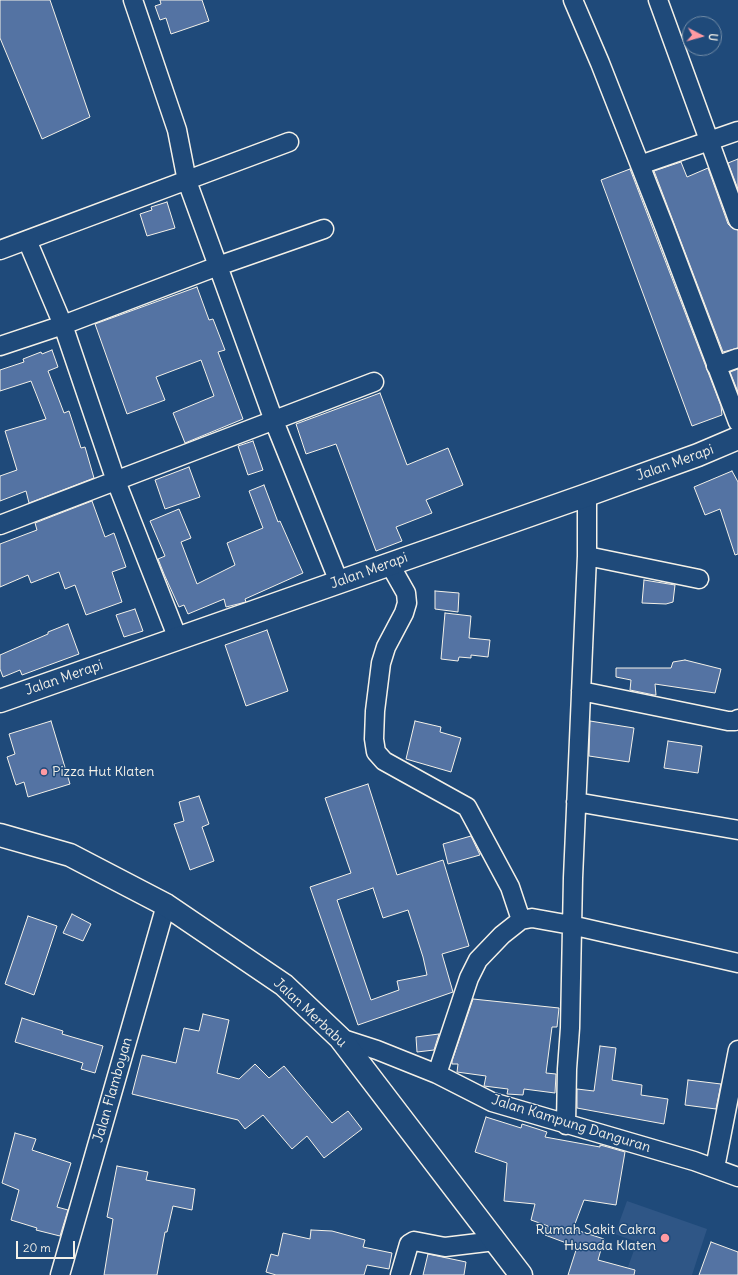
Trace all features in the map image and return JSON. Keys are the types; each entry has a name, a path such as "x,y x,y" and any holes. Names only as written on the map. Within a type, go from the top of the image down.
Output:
{"street":[{"path":"133,0 177,130 187,181 274,421 339,582"},
{"path":"573,0 640,165 738,422"},
{"path":"658,0 738,220"},
{"path":"640,165 738,131"},
{"path":"0,250 289,142"},
{"path":"0,346 63,325 218,266 324,229"},
{"path":"27,240 63,325 116,481 178,639"},
{"path":"716,366 738,358"},
{"path":"0,525 374,382"},
{"name":"Jalan Merapi","path":"0,701 587,495 698,455 738,438"},
{"path":"566,1124 567,1069 570,1028 571,924 587,556 587,495"},
{"path":"587,556 699,579"},
{"path":"389,564 406,593 407,603 404,613 386,647 380,668 375,711 374,739 376,752 384,761 467,807 510,887 521,920"},
{"path":"581,691 732,722 738,719"},
{"path":"576,802 738,830"},
{"name":"Jalan Merbabu","path":"0,835 70,856 166,905 284,985 340,1038 520,1274"},
{"name":"Jalan Flamboyan","path":"60,1275 166,905"},
{"path":"437,1074 469,978 475,966 502,935 521,920 532,918 571,924 738,963"},
{"name":"Jalan Kampung Danguran","path":"340,1038 377,1050 437,1074 492,1102 715,1168 738,1177"},
{"path":"715,1168 738,1050"},
{"path":"400,1275 409,1244 414,1241 445,1247 495,1241"}],"shaded area":[{"name":"Rumah Sakit Cakra Husada Klaten","path":"627,1201 707,1229 692,1275 625,1275 637,1242 615,1234"}],"building":[{"path":"0,0 50,0 90,117 42,139 0,38"},
{"path":"160,0 202,0 209,21 171,34 166,18 160,20 155,6 161,4"},
{"path":"738,159 738,189 728,163"},
{"path":"681,162 687,177 708,168 728,224 732,228 738,230 738,348 723,352 654,171"},
{"path":"630,169 721,406 722,415 692,426 601,180"},
{"path":"167,202 175,228 147,236 140,214 152,210 151,207"},
{"path":"197,287 209,320 213,319 225,350 218,352 243,419 185,443 173,413 214,396 201,360 156,377 165,400 127,414 95,324"},
{"path":"52,350 58,367 48,371 64,413 69,411 81,448 85,447 94,478 29,503 26,491 0,501 0,476 17,470 5,431 46,419 31,381 0,391 0,370 24,362 23,359 41,352 42,354"},
{"path":"738,369 738,392 730,372"},
{"path":"380,393 407,465 448,448 463,485 426,500 432,513 396,527 402,541 376,551 336,444 306,454 296,424"},
{"path":"253,441 263,470 248,475 238,446"},
{"path":"189,467 200,497 165,509 155,480"},
{"path":"732,471 738,482 738,554 735,555 720,509 705,515 694,487"},
{"path":"264,485 278,522 280,521 303,573 245,599 246,602 226,607 224,599 188,614 184,605 179,607 164,574 158,559 165,556 150,521 179,509 191,538 181,542 197,584 235,565 227,543 263,528 249,491"},
{"path":"92,501 105,537 114,533 126,567 112,572 122,602 86,615 75,585 65,589 59,572 31,583 28,575 0,587 0,544 37,530 35,523"},
{"path":"644,580 675,585 673,602 666,604 642,603"},
{"path":"435,591 459,593 458,612 435,609"},
{"path":"135,609 143,631 124,637 116,615"},
{"path":"445,613 471,616 469,638 490,640 488,657 471,655 471,658 459,657 458,661 441,659"},
{"path":"68,624 79,654 22,675 20,670 3,677 0,669 0,655"},
{"path":"267,630 288,691 246,706 225,645"},
{"path":"685,660 721,669 715,693 655,684 656,695 654,695 630,690 631,680 616,677 616,668 671,668 673,662"},
{"path":"51,721 70,784 28,797 24,782 16,785 7,757 15,754 9,734"},
{"path":"415,721 441,727 440,732 461,738 451,772 406,759"},
{"path":"590,721 634,728 629,762 589,756"},
{"path":"668,741 702,746 698,773 664,768"},
{"path":"368,784 397,875 443,860 469,946 442,954 453,992 358,1025 310,887 351,873 325,798","holes":["373,888 383,918 408,910 423,957 427,975 397,981 399,990 371,1000 337,900"]},
{"path":"199,796 209,824 202,827 214,861 190,870 174,824 184,821 179,802"},
{"path":"471,836 480,855 448,864 443,844"},
{"path":"72,914 91,924 83,941 63,933"},
{"path":"28,916 57,926 34,995 5,984"},
{"path":"473,999 559,1008 557,1027 552,1027 546,1073 556,1074 555,1093 524,1089 523,1095 507,1094 508,1089 484,1086 486,1076 457,1072 458,1064 452,1064 452,1061"},
{"path":"203,1014 229,1020 217,1073 239,1079 255,1064 269,1078 284,1066 332,1123 348,1111 362,1129 324,1158 307,1136 292,1149 263,1115 245,1129 238,1120 132,1094 142,1055 176,1063 184,1028 199,1031"},
{"path":"22,1018 63,1031 62,1034 103,1046 95,1073 81,1069 83,1063 15,1042"},
{"path":"439,1034 434,1050 417,1052 416,1037"},
{"path":"600,1046 616,1048 612,1080 642,1085 641,1095 668,1099 664,1124 577,1108 577,1089 594,1091"},
{"path":"688,1080 721,1084 716,1109 685,1105"},
{"path":"486,1117 521,1128 522,1124 547,1132 545,1137 600,1147 600,1145 625,1152 616,1205 584,1200 573,1229 604,1239 598,1260 635,1270 634,1275 568,1275 577,1247 545,1235 548,1226 531,1220 535,1204 504,1201 507,1163 475,1152"},
{"path":"15,1133 36,1139 32,1150 71,1163 57,1207 68,1210 60,1236 36,1230 37,1228 11,1220 19,1190 2,1183"},
{"path":"117,1166 148,1172 146,1180 195,1189 192,1210 173,1206 167,1232 165,1232 157,1275 104,1275 113,1219 107,1217"},
{"path":"311,1230 332,1231 365,1240 363,1247 392,1253 389,1269 367,1265 364,1275 276,1275 266,1272 271,1254 278,1256 283,1233 310,1239"},
{"path":"711,1242 738,1252 738,1275 699,1275"},
{"path":"428,1254 466,1262 464,1275 423,1275"}],"place":[{"name":"Pizza Hut Klaten","path":"44,772"},
{"name":"Rumah Sakit Cakra Husada Klaten","path":"665,1238"}]}
